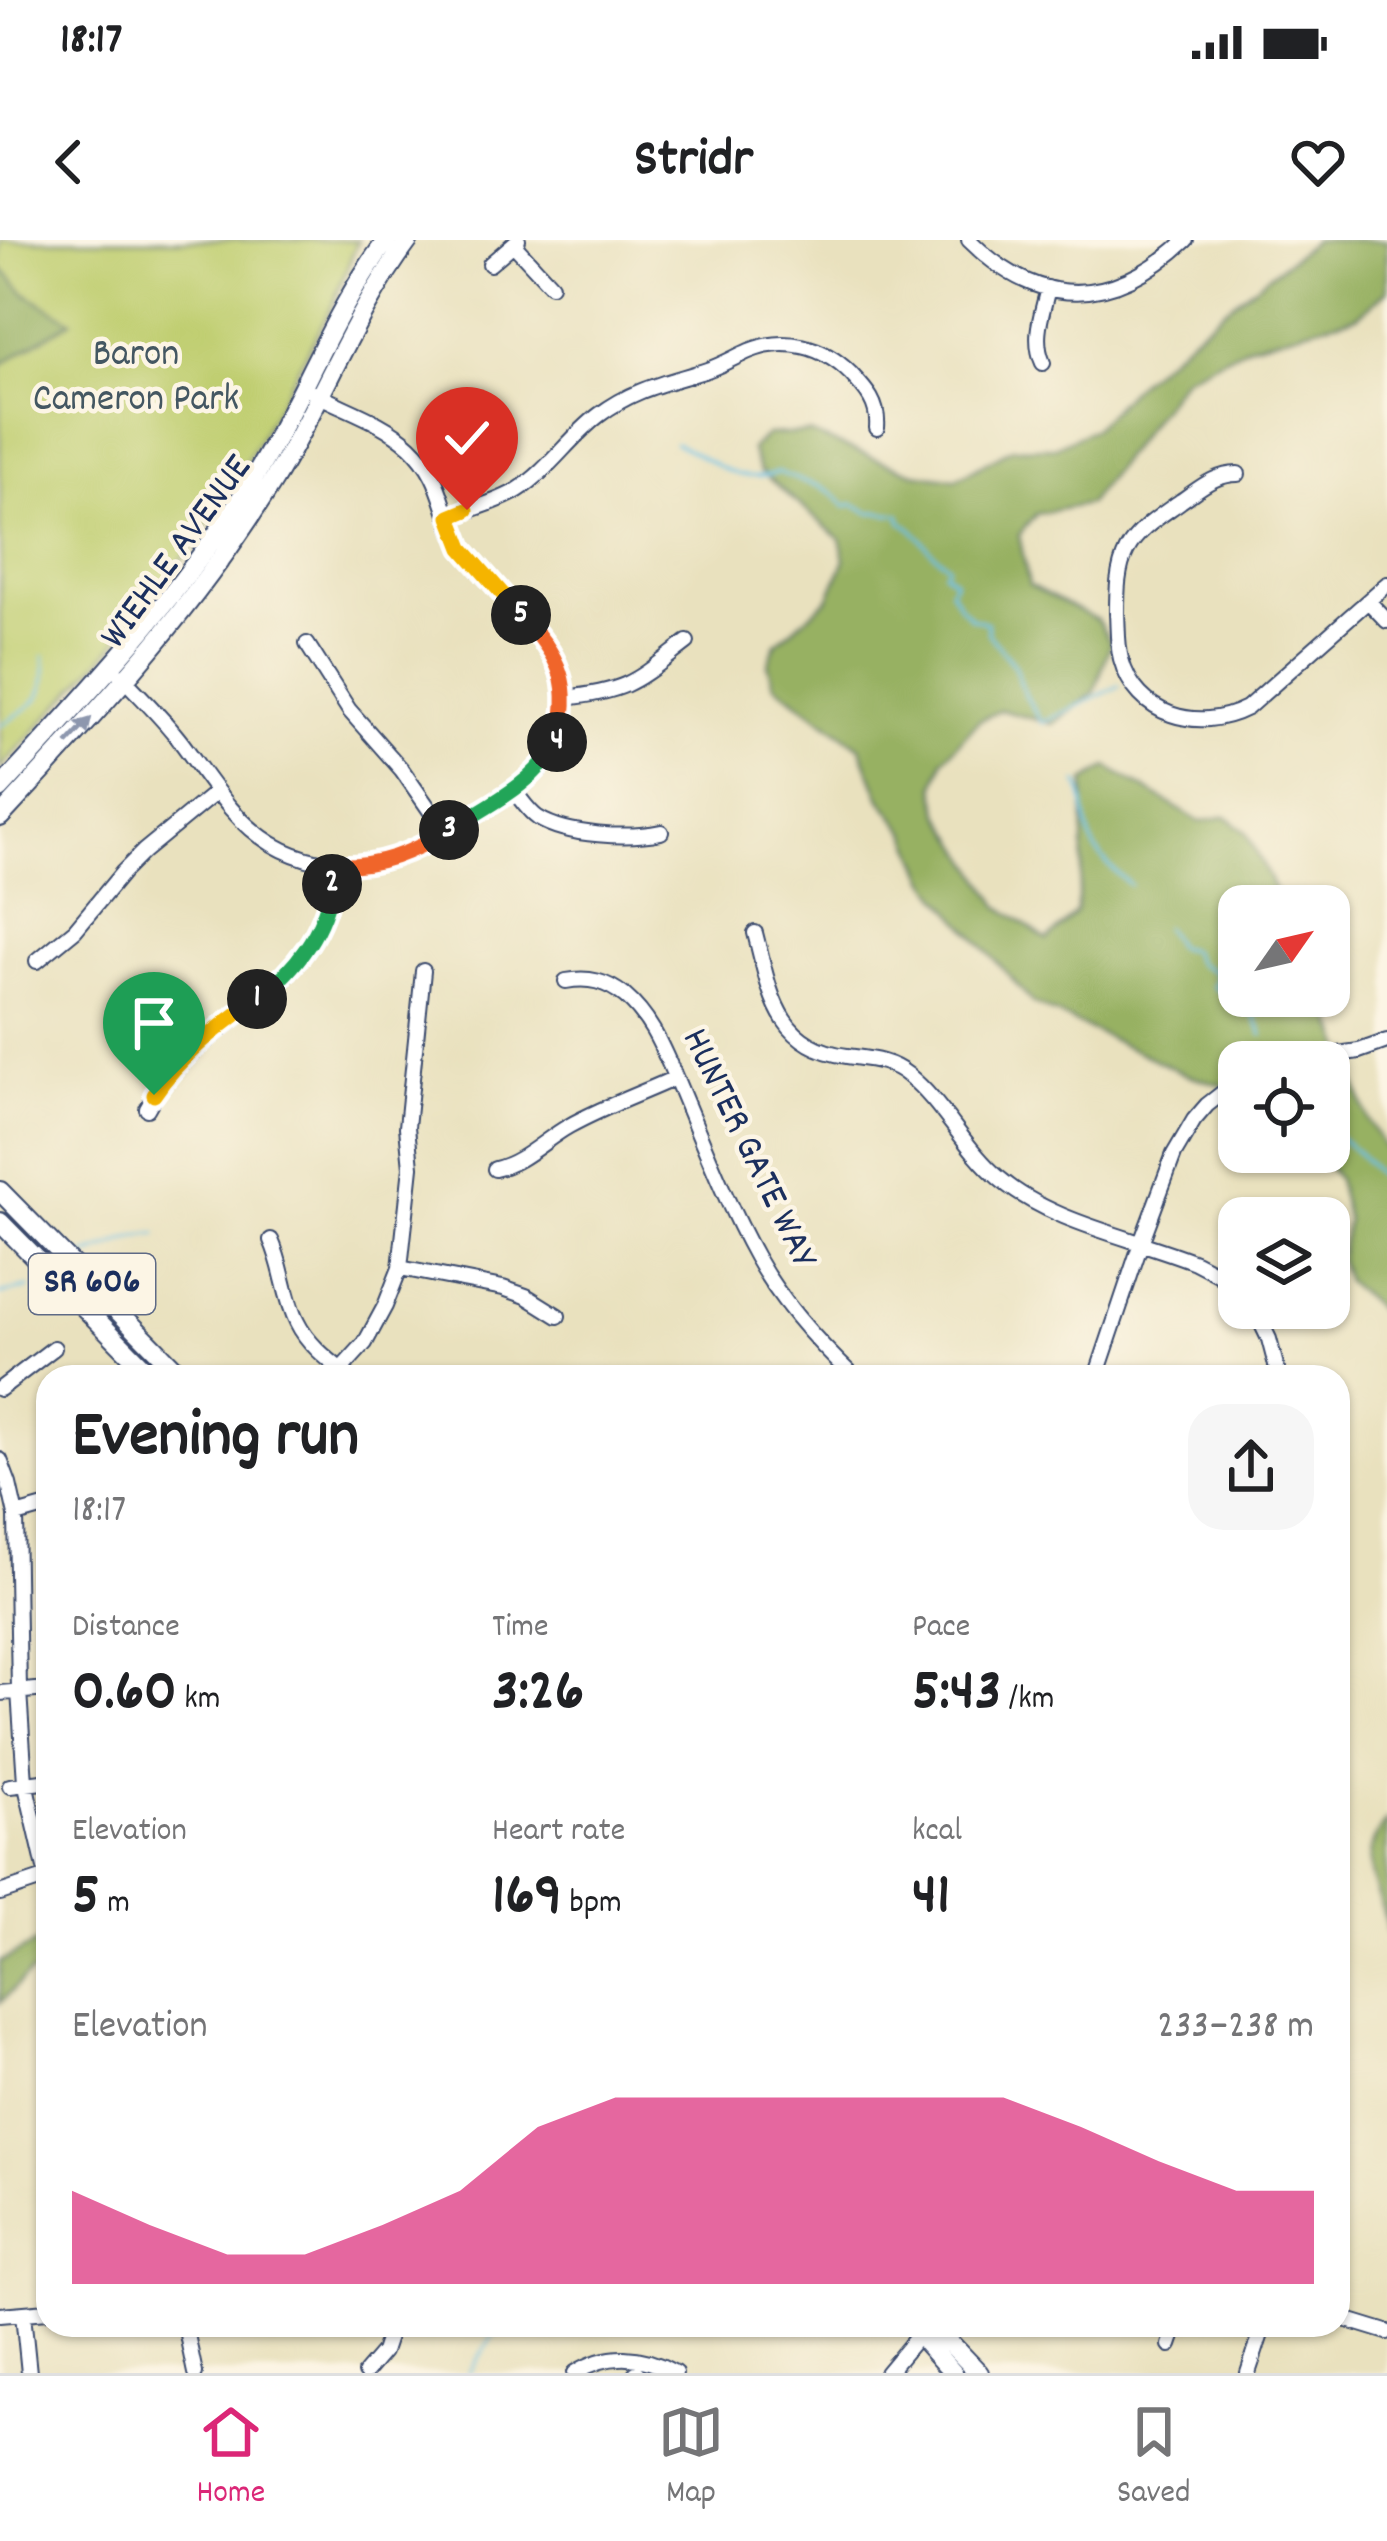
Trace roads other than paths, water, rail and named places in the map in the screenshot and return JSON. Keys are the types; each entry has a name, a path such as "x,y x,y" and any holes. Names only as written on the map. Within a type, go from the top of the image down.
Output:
{"main road":[{"name":"WIEHLE AVENUE","path":"0,789 163,638 223,558 275,479 359,281 387,240"},
{"name":"WIEHLE AVENUE","path":"312,392 409,240"},
{"name":"WIEHLE AVENUE","path":"0,817 119,674"},
{"name":"SR 606","path":"0,1191 171,1365"},
{"name":"SR 606","path":"0,1222 140,1365"},
{"path":"929,2337 953,2373"},
{"path":"934,2337 979,2373"}],"street":[{"path":"969,240 1010,275 1048,288 1084,291 1118,285 1149,272 1186,240"},
{"path":"490,264 516,243 551,285"},
{"path":"1043,363 1036,334 1048,288"},
{"path":"450,517 495,502 531,481 580,431 625,397 760,347 790,344 830,357 872,397 877,428"},
{"path":"119,674 163,719 238,816 268,842 302,858 334,865 383,862 419,848 513,790 551,754 562,727 564,698 559,668 548,644 462,548 434,476 412,448 388,430 312,392"},
{"path":"1238,474 1207,483 1140,533 1126,552 1118,579 1118,644 1125,670 1153,705 1180,718 1206,721 1234,715 1259,699 1387,584"},
{"path":"1368,601 1387,620"},
{"path":"564,698 623,688 687,642"},
{"path":"307,644 349,710 402,770 446,832"},
{"path":"513,790 533,814 555,826 632,836 661,832"},
{"path":"37,961 75,930 144,851 216,792"},
{"path":"147,1109 172,1070 301,958 321,926 334,865"},
{"path":"755,933 769,994 782,1019 802,1039 827,1052 878,1060 901,1070 936,1103 984,1164 1048,1209 1218,1274"},
{"path":"349,1365 385,1306 400,1268 411,1167 406,1127 423,971"},
{"name":"HUNTER GATE WAY","path":"566,981 604,982 641,1013 657,1036 756,1258 806,1328 842,1365"},
{"path":"1350,1052 1387,1041"},
{"path":"495,1169 509,1166 584,1119 675,1078"},
{"path":"1100,1365 1183,1137 1218,1096"},
{"path":"271,1240 299,1327 332,1365"},
{"path":"400,1268 503,1288 558,1316"},
{"path":"1264,1329 1276,1365"},
{"path":"0,1388 54,1348"},
{"path":"0,1460 16,1515 17,1784 36,1841"},
{"path":"16,1515 36,1509"},
{"path":"0,1693 36,1690"},
{"path":"17,1784 36,1782"},
{"path":"0,1893 36,1881"},
{"path":"0,2315 36,2312"},
{"path":"23,2314 28,2373"},
{"path":"1350,2321 1387,2332"},
{"path":"188,2337 195,2373"},
{"path":"365,2373 383,2352 388,2337"},
{"path":"887,2373 914,2337"},
{"path":"1170,2345 1173,2337"},
{"path":"1248,2373 1260,2337"},
{"path":"575,2373 601,2360 627,2357 675,2373"}],"waterway":[{"path":"675,443 737,474 779,472 822,488 845,506 900,515 948,566 944,572 955,580 950,589 959,605 971,618 987,623 988,633 1014,665 1042,723 1119,686"},
{"path":"0,726 37,699 44,682 44,656"},
{"path":"1078,782 1094,846 1130,885"},
{"path":"1164,927 1177,947 1191,950 1197,963 1218,974 1213,986 1251,1010 1263,1035"},
{"path":"1350,1147 1387,1185"},
{"path":"85,1255 157,1234"},
{"path":"0,1294 29,1288"},
{"path":"469,2373 492,2337"}],"park label":[{"name":"Baron Cameron Park","path":"136,378"}]}
